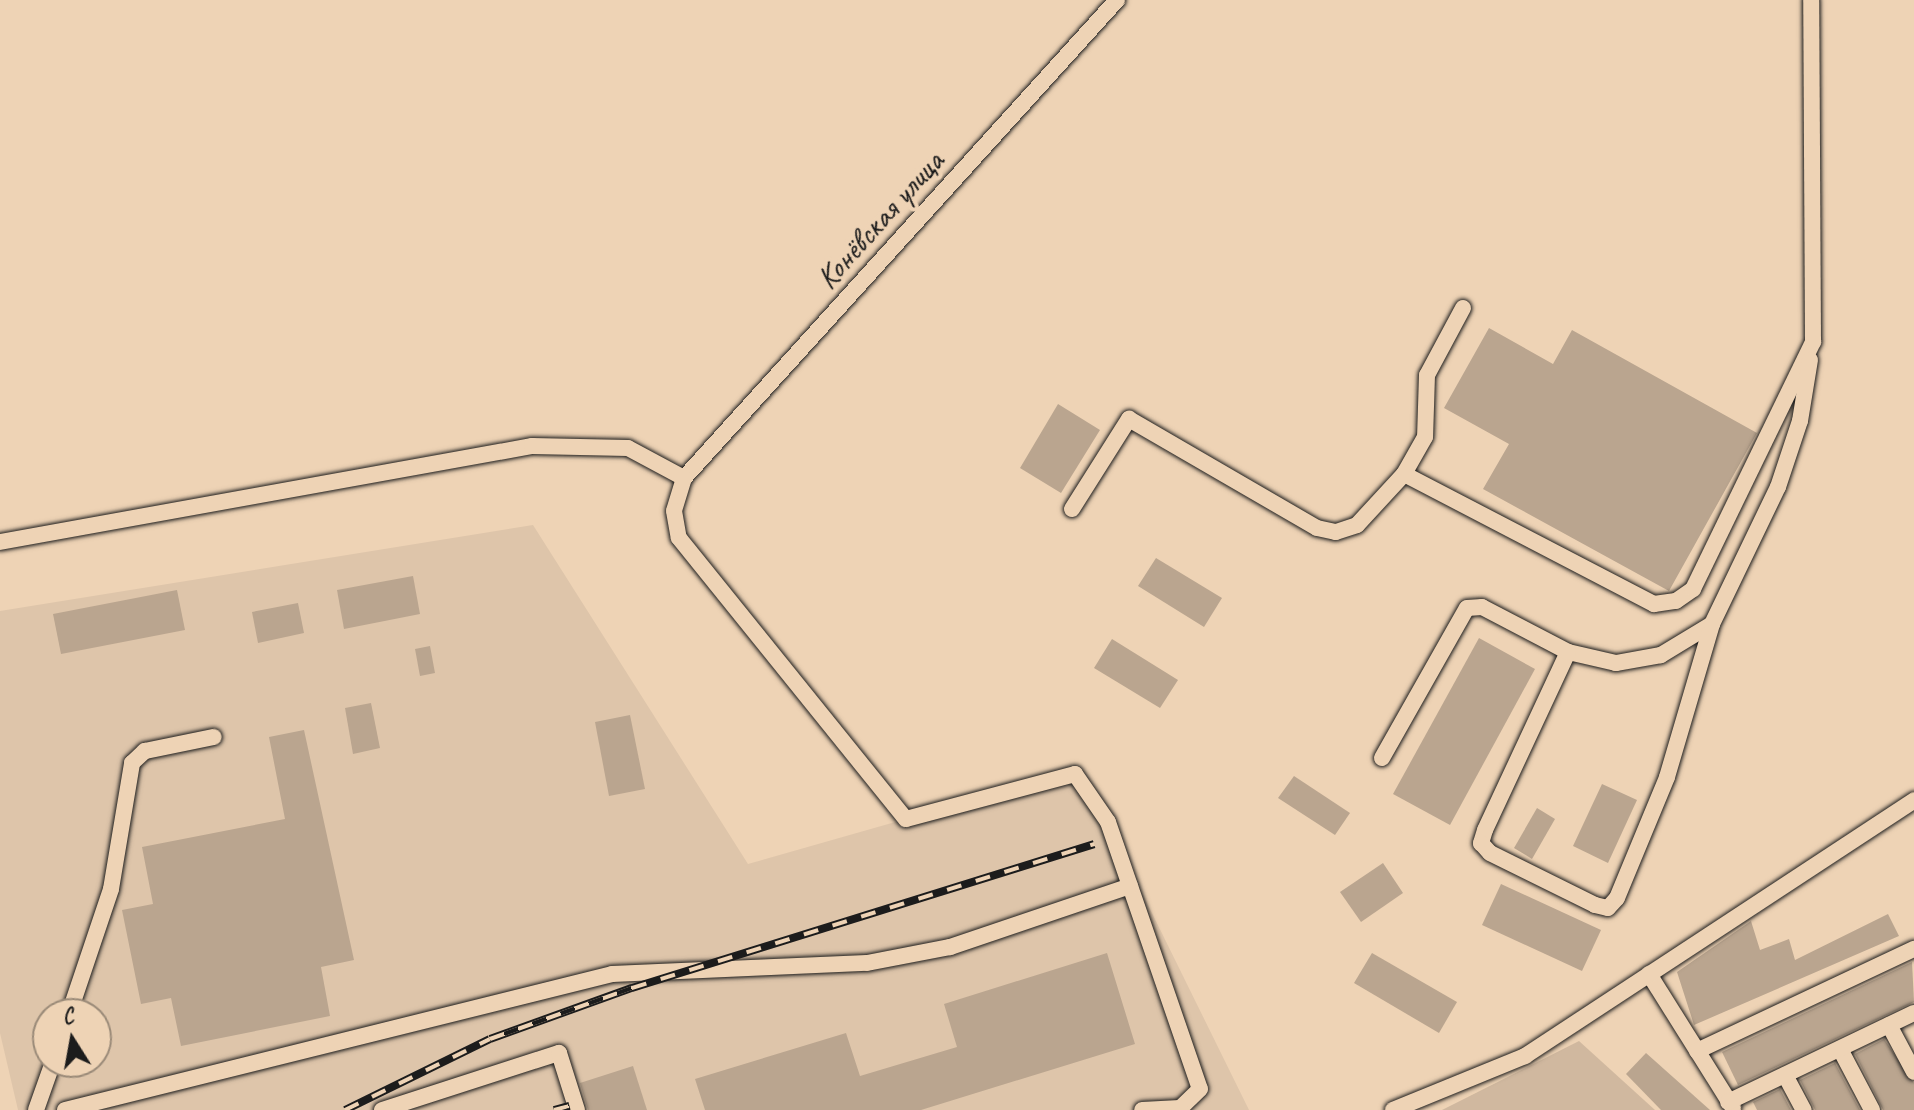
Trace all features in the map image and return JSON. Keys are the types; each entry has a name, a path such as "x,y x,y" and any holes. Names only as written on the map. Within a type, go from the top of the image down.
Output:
{"lane":[{"name":"Конёвская улица","path":"684,478 1117,0"},
{"path":"1568,652 1481,843 1490,853 1608,908 1667,777 1712,624 1778,487 1800,421 1813,342 1811,0"},
{"path":"1072,509 1129,419 1317,528 1336,532 1357,525 1404,474 1425,437 1427,375 1463,308"},
{"path":"1404,474 1654,604 1676,601 1693,589 1813,342"},
{"path":"0,542 532,446 628,448 684,478 674,511 679,538 906,819 1075,774 1108,822 1200,1089 1180,1108 1142,1110"},
{"path":"1382,758 1467,608 1482,607 1568,652 1616,663 1661,655 1712,624"},
{"path":"74,998 111,889 132,763 145,751 214,737"},
{"path":"1393,1110 1498,1071 1914,800"},
{"path":"65,1110 612,974 867,963 950,947 1130,886"},
{"path":"1697,1051 1914,949"},
{"path":"1649,974 1731,1106 1785,1075 1914,1013"},
{"path":"1889,1025 1914,1072"},
{"path":"1840,1049 1872,1110"},
{"path":"382,1110 559,1053 577,1110"},
{"path":"1785,1075 1804,1110"},
{"path":"36,1110 47,1078"}],"shaded area":[{"path":"533,525 748,864 1081,769 1249,1110 18,1110 0,1033 0,611"},
{"path":"1579,1041 1655,1110 1442,1110"}],"building":[{"path":"1489,328 1553,364 1572,330 1757,433 1669,591 1483,489 1509,444 1444,408"},
{"path":"1058,404 1100,430 1061,493 1020,468"},
{"path":"1156,558 1222,598 1204,627 1138,586"},
{"path":"413,576 420,614 344,629 337,590"},
{"path":"177,590 185,630 61,654 53,614"},
{"path":"298,603 304,633 258,643 252,612"},
{"path":"1479,638 1535,669 1450,825 1393,794"},
{"path":"1112,639 1178,680 1160,708 1094,668"},
{"path":"430,646 435,673 420,676 415,649"},
{"path":"371,703 380,748 353,754 345,708"},
{"path":"630,715 645,789 609,796 595,722"},
{"path":"304,730 354,960 321,967 330,1016 181,1046 171,998 141,1004 122,910 153,904 142,847 285,819 269,737"},
{"path":"1294,776 1350,813 1335,835 1278,798"},
{"path":"1602,784 1637,800 1608,863 1573,846"},
{"path":"1537,808 1555,819 1532,859 1514,848"},
{"path":"1383,863 1403,893 1361,922 1340,892"},
{"path":"1501,884 1601,930 1582,971 1482,925"},
{"path":"1888,914 1899,936 1694,1025 1677,972 1751,921 1760,950 1789,939 1795,960"},
{"path":"1107,953 1135,1044 921,1110 705,1110 695,1079 846,1033 860,1076 957,1047 944,1004"},
{"path":"1372,953 1457,1002 1439,1033 1354,983"},
{"path":"1912,962 1914,1002 1738,1085 1722,1052"},
{"path":"1884,1039 1914,1083 1914,1110 1883,1110 1855,1054"},
{"path":"1646,1053 1710,1110 1661,1110 1626,1074"},
{"path":"1835,1063 1860,1110 1815,1110 1800,1080"},
{"path":"633,1066 647,1110 588,1110 580,1083"},
{"path":"1780,1089 1791,1110 1757,1110 1753,1102"}],"railway":[{"path":"345,1110 490,1039 632,988 1094,844"},
{"path":"554,1110 569,1106"}]}
